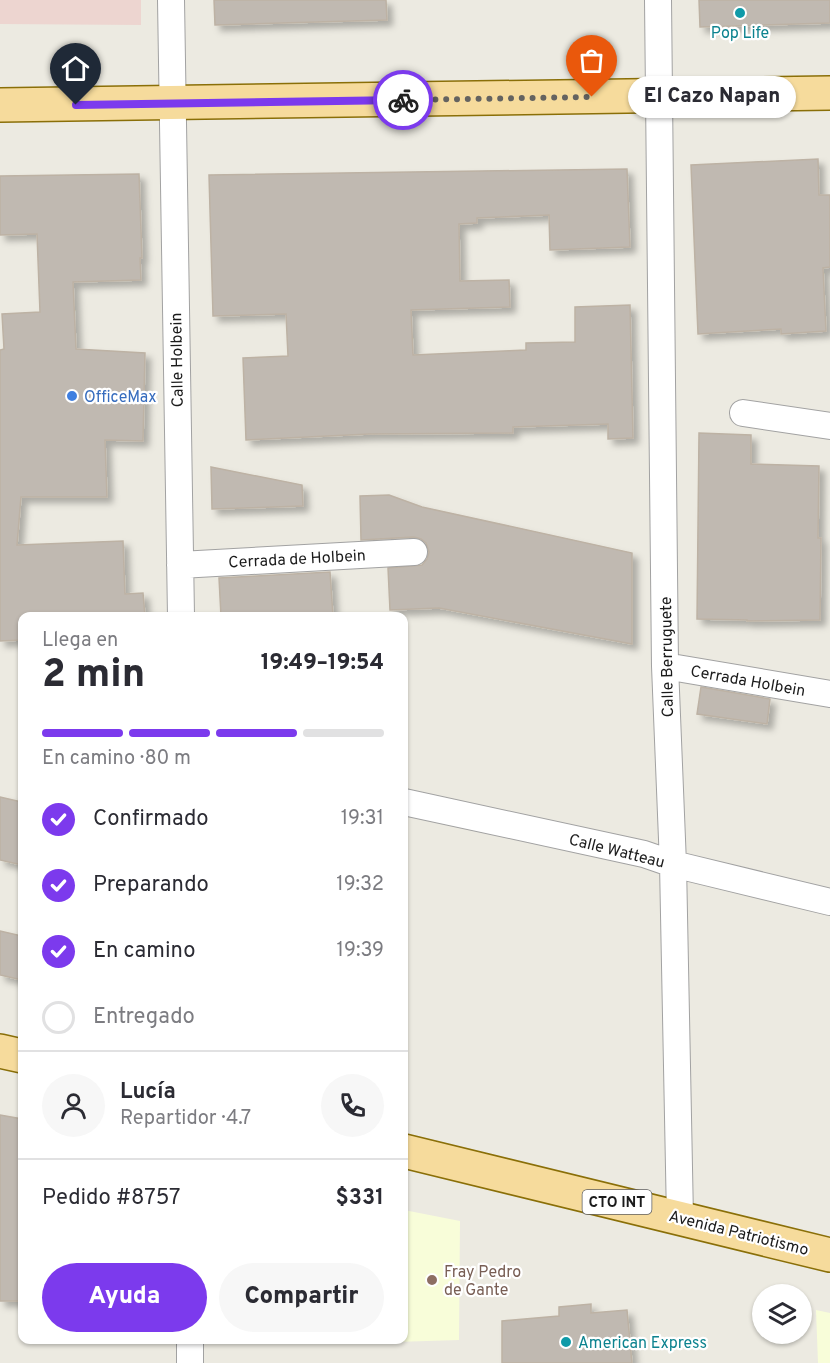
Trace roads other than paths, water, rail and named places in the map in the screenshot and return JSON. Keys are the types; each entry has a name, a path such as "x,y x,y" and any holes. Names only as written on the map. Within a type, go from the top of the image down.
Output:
{"main road":[{"path":"0,105 830,93"},
{"path":"0,1050 18,1055"},
{"name":"Avenida Patriotismo","path":"408,1151 830,1255"}],"street":[{"name":"Calle Holbein","path":"171,0 181,612"},
{"name":"Calle Berruguete","path":"658,0 665,666 673,864 680,1218"},
{"path":"742,413 830,426"},
{"name":"Cerrada de Holbein","path":"180,565 414,552"},
{"name":"Cerrada Holbein","path":"665,666 830,694"},
{"name":"Calle Watteau","path":"408,803 644,855 830,902"},
{"path":"190,1344 190,1363"}],"place":[{"name":"Pop Life","path":"740,13"},
{"name":"El Cazo Napan","path":"592,97"},
{"name":"OfficeMax","path":"72,396"},
{"name":"Fray Pedro de Gante","path":"432,1280"},
{"name":"American Express","path":"566,1342"}]}
